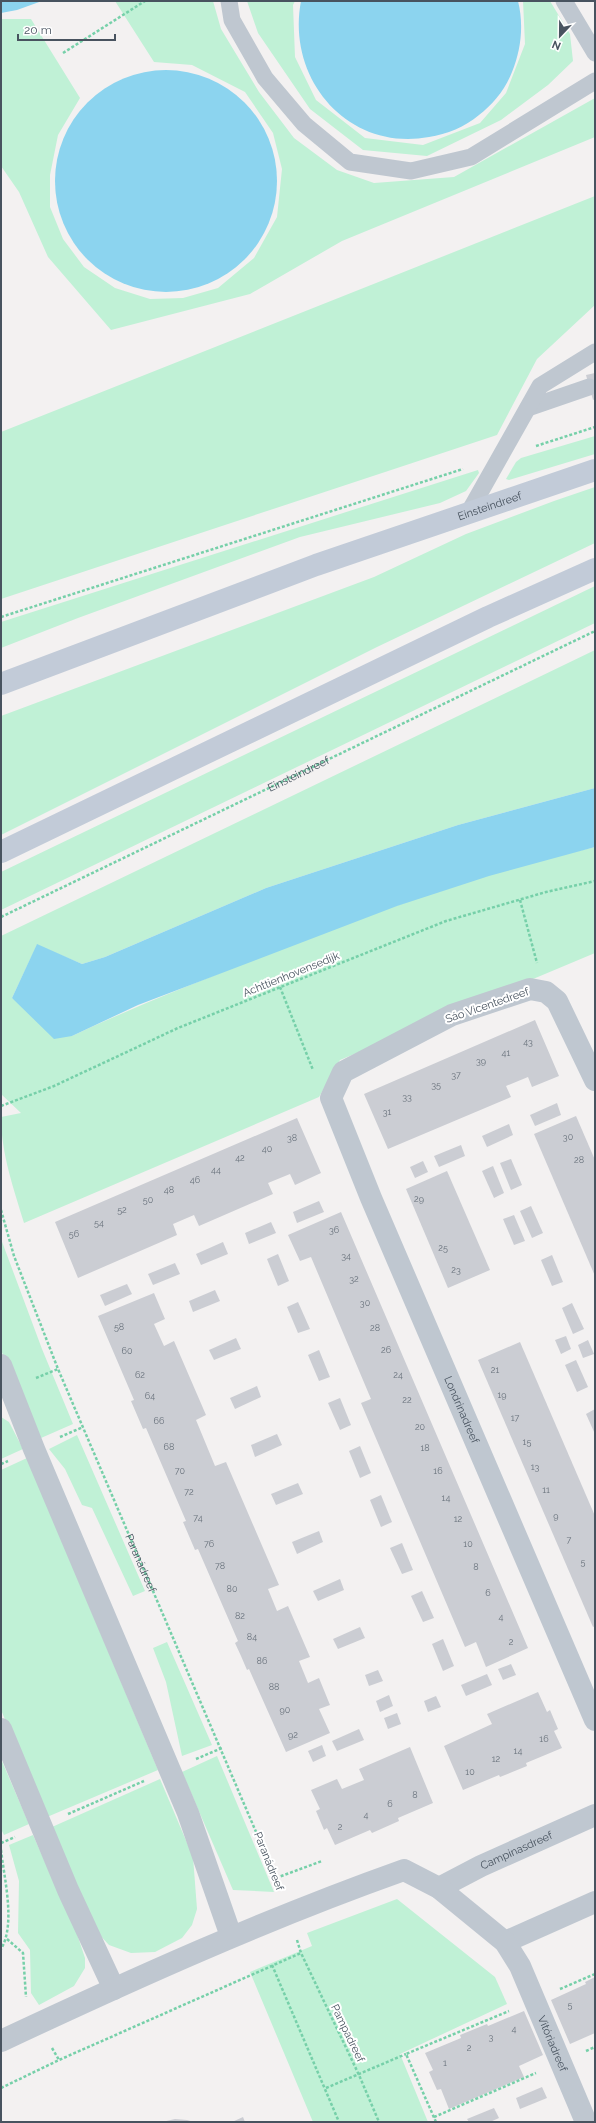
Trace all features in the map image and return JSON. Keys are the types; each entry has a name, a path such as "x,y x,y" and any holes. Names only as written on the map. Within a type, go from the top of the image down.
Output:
{"main road":[{"name":"Einsteindreef","path":"1,684 316,565 595,470"},
{"path":"1,852 488,617 595,569"}],"street":[{"name":"Sáo Vicentedreef","path":"330,1098 343,1072 452,1015 530,989 546,992 557,1001 595,1080"},
{"name":"Londrinadreef","path":"330,1098 374,1205 595,1720"},
{"path":"1,1365 5,1390 188,1813 231,1936"},
{"path":"1,1729 68,1890 114,1989"},
{"name":"Campinasdreef","path":"439,1888 481,1866 595,1815"},
{"path":"1,2041 231,1936 289,1912 404,1870 439,1888 505,1942 595,1902"},
{"name":"Vitóriadreef","path":"505,1942 520,1966 586,2122"}],"lane":[{"path":"229,1 232,20 266,78 304,124 350,162 412,170 471,157 595,81"},
{"path":"564,1 595,53"},
{"path":"469,512 540,386 595,352"},
{"path":"528,408 589,387"}],"path":[{"path":"63,53 145,1"},
{"path":"1,617 595,427"},
{"name":"Einsteindreef","path":"1,917 595,631"},
{"name":"Achttienhovensedijk","path":"1,1106 54,1086 178,1028 446,921 595,881"},
{"path":"520,900 546,992"},
{"path":"280,987 320,1089 330,1098"},
{"name":"Paranádreef","path":"1,1210 14,1256 58,1369 222,1748 276,1878 289,1912 300,1953"},
{"path":"1,1843 222,1748"},
{"path":"1,1850 9,1914 7,1939 1,1949"},
{"path":"276,1878 322,1861"},
{"path":"1,2088 58,2060 300,1953"},
{"name":"Pampadreef","path":"300,1953 359,2075 379,2122"},
{"path":"272,1966 326,2088 339,2122"},
{"path":"326,2088 595,1974"},
{"path":"434,2117 595,2047"},
{"path":"406,2054 436,2122"}],"green space":[{"path":"115,1 213,1 221,29 259,92 294,138 337,170 374,183 454,177 595,98 595,137 342,241 250,294 111,330 48,257 19,192 1,166 1,19 31,19 80,98 58,135 50,175 50,207 63,239 84,267 115,288 150,299 183,298 218,288 254,258 277,217 282,169 273,133 245,92 192,65 154,62"},
{"path":"247,1 295,1 293,5 295,57 316,100 365,138 423,145 480,123 506,93 525,44 523,1 550,1 570,34 573,61 548,85 501,120 427,156 363,150 310,109 258,33"},
{"path":"595,196 595,305 537,359 497,435 1,599 1,432"},
{"path":"595,436 595,454 509,480 506,479 516,462 521,458"},
{"path":"478,470 479,473 466,491 440,503 300,537 78,618 1,648 1,622"},
{"path":"595,487 595,543 377,647 1,835 1,716 374,577 466,534"},
{"path":"595,586 595,623 1,910 1,872"},
{"path":"595,650 595,788 458,825 266,888 105,957 82,964 37,945 12,998 72,1036 197,982 392,907 472,880 595,847 595,953 340,1060 319,1097 24,1223 12,1184 3,1144 1,1117 21,1113 1,1094 1,936"},
{"path":"1,1239 42,1349 73,1424 41,1438 34,1431 1,1350"},
{"path":"1,1417 9,1422 23,1449 1,1459"},
{"path":"77,1435 145,1591 133,1596 92,1508 82,1505 65,1469 49,1449"},
{"path":"27,1458 158,1770 47,1817 1,1710 1,1470"},
{"path":"167,1642 212,1745 182,1756 166,1682 153,1648"},
{"path":"217,1756 274,1892 233,1890 182,1772"},
{"path":"1,1759 29,1824 4,1835 1,1829"},
{"path":"160,1779 193,1857 197,1909 192,1925 182,1938 155,1952 131,1953 109,1945 96,1931 52,1827"},
{"path":"33,1835 77,1934 85,1958 85,1968 74,1986 39,2005 31,1993 30,1950 18,1933 19,1881 9,1845"},
{"path":"397,1899 495,1977 507,2004 400,2054 428,2122 313,2122 250,1972 312,1946 307,1933"}],"water":[{"path":"1,1 42,1 17,10 1,13"},
{"path":"301,1 518,1 521,19 521,37 518,55 509,79 498,96 484,111 462,126 449,132 429,137 400,139 373,133 349,121 329,104 314,82 303,57 299,30"},
{"path":"155,70 177,70 198,74 209,78 228,88 245,102 259,119 269,138 275,159 277,181 275,203 269,224 259,243 245,260 228,274 198,288 177,292 155,292 134,288 113,279 95,267 80,252 68,234 59,213 55,192 55,170 59,149 68,128 80,110 95,95 113,83 134,74"},
{"path":"595,788 595,847 489,876 397,906 138,1005 72,1036 54,1039 12,998 37,944 82,964 105,957 266,888 458,825"}],"building":[{"path":"595,373 595,399 593,400 586,375"},
{"path":"535,1020 559,1076 532,1087 528,1077 506,1086 511,1097 388,1149 364,1094"},
{"path":"557,1103 561,1115 535,1126 530,1115"},
{"path":"576,1116 595,1160 595,1276 534,1134"},
{"path":"297,1118 321,1173 295,1185 290,1174 268,1183 273,1194 199,1226 194,1215 173,1224 177,1235 78,1278 55,1222"},
{"path":"509,1124 513,1135 487,1147 482,1136"},
{"path":"461,1145 465,1156 439,1167 434,1156"},
{"path":"511,1159 522,1185 511,1190 500,1163"},
{"path":"423,1161 428,1172 415,1178 410,1167"},
{"path":"493,1166 504,1193 494,1198 482,1171"},
{"path":"447,1171 490,1270 448,1288 406,1189"},
{"path":"319,1201 324,1212 297,1223 293,1212"},
{"path":"531,1206 543,1233 532,1238 520,1211"},
{"path":"341,1212 528,1648 486,1667 476,1642 465,1647 361,1403 371,1399 311,1257 300,1261 288,1235"},
{"path":"514,1215 525,1241 514,1245 503,1219"},
{"path":"271,1222 276,1233 249,1244 245,1233"},
{"path":"223,1242 228,1254 201,1265 196,1254"},
{"path":"278,1254 289,1281 278,1286 267,1259"},
{"path":"552,1255 563,1282 552,1286 541,1260"},
{"path":"175,1263 180,1274 153,1285 148,1274"},
{"path":"127,1284 132,1294 105,1306 100,1295"},
{"path":"215,1290 220,1301 193,1312 189,1301"},
{"path":"154,1293 165,1319 154,1324 164,1346 174,1341 206,1415 196,1420 215,1466 226,1462 279,1585 268,1589 277,1611 288,1606 310,1657 299,1661 308,1683 319,1678 330,1705 319,1709 330,1733 286,1752 249,1669 247,1670 235,1643 238,1641 198,1549 195,1550 183,1522 186,1521 146,1428 143,1429 131,1401 134,1400 98,1316"},
{"path":"298,1302 310,1329 298,1333 287,1307"},
{"path":"572,1303 584,1329 573,1334 562,1308"},
{"path":"566,1336 571,1349 561,1354 555,1340"},
{"path":"236,1338 241,1349 214,1360 209,1350"},
{"path":"588,1340 594,1354 583,1358 578,1345"},
{"path":"520,1342 595,1516 595,1626 593,1627 478,1360"},
{"path":"319,1350 330,1377 319,1381 308,1355"},
{"path":"576,1360 588,1387 577,1392 565,1365"},
{"path":"257,1386 261,1397 235,1409 230,1398"},
{"path":"340,1398 351,1425 340,1430 328,1403"},
{"path":"595,1409 595,1434 586,1414"},
{"path":"277,1434 282,1445 255,1457 251,1445"},
{"path":"360,1446 371,1473 360,1478 349,1451"},
{"path":"298,1483 303,1494 276,1505 271,1494"},
{"path":"381,1495 392,1522 381,1527 370,1500"},
{"path":"319,1531 323,1542 297,1554 292,1542"},
{"path":"402,1543 413,1570 402,1574 390,1548"},
{"path":"340,1579 344,1590 318,1601 313,1591"},
{"path":"422,1591 434,1618 423,1622 411,1596"},
{"path":"360,1627 365,1638 338,1649 333,1639"},
{"path":"443,1639 454,1666 443,1671 432,1644"},
{"path":"511,1664 516,1675 503,1680 498,1669"},
{"path":"378,1670 383,1681 369,1686 365,1675"},
{"path":"487,1674 492,1685 466,1696 461,1685"},
{"path":"538,1692 547,1712 550,1710 558,1729 554,1731 562,1748 526,1763 527,1766 500,1777 499,1775 463,1790 444,1746 492,1724 487,1714"},
{"path":"389,1695 393,1706 380,1712 376,1701"},
{"path":"436,1696 441,1707 428,1712 424,1701"},
{"path":"397,1713 401,1724 388,1729 384,1718"},
{"path":"359,1729 364,1740 337,1751 332,1741"},
{"path":"322,1745 326,1756 313,1762 308,1751"},
{"path":"410,1747 433,1803 398,1818 399,1821 372,1833 370,1830 335,1845 327,1828 324,1830 316,1811 320,1809 311,1790 337,1779 342,1789 364,1780 359,1769"},
{"path":"595,1977 595,2033 570,2044 551,2000 586,1984 585,1982"},
{"path":"524,2011 543,2055 519,2066 524,2077 449,2109 441,2089 437,2090 429,2072 433,2070 425,2053 461,2038 460,2035 487,2024 488,2026"},
{"path":"542,2087 547,2098 520,2109 516,2098"},
{"path":"494,2108 499,2118 490,2122 469,2122 467,2119"},
{"path":"243,2117 245,2122 232,2122"},
{"path":"175,2119 187,2120 194,2122 162,2122"}]}
